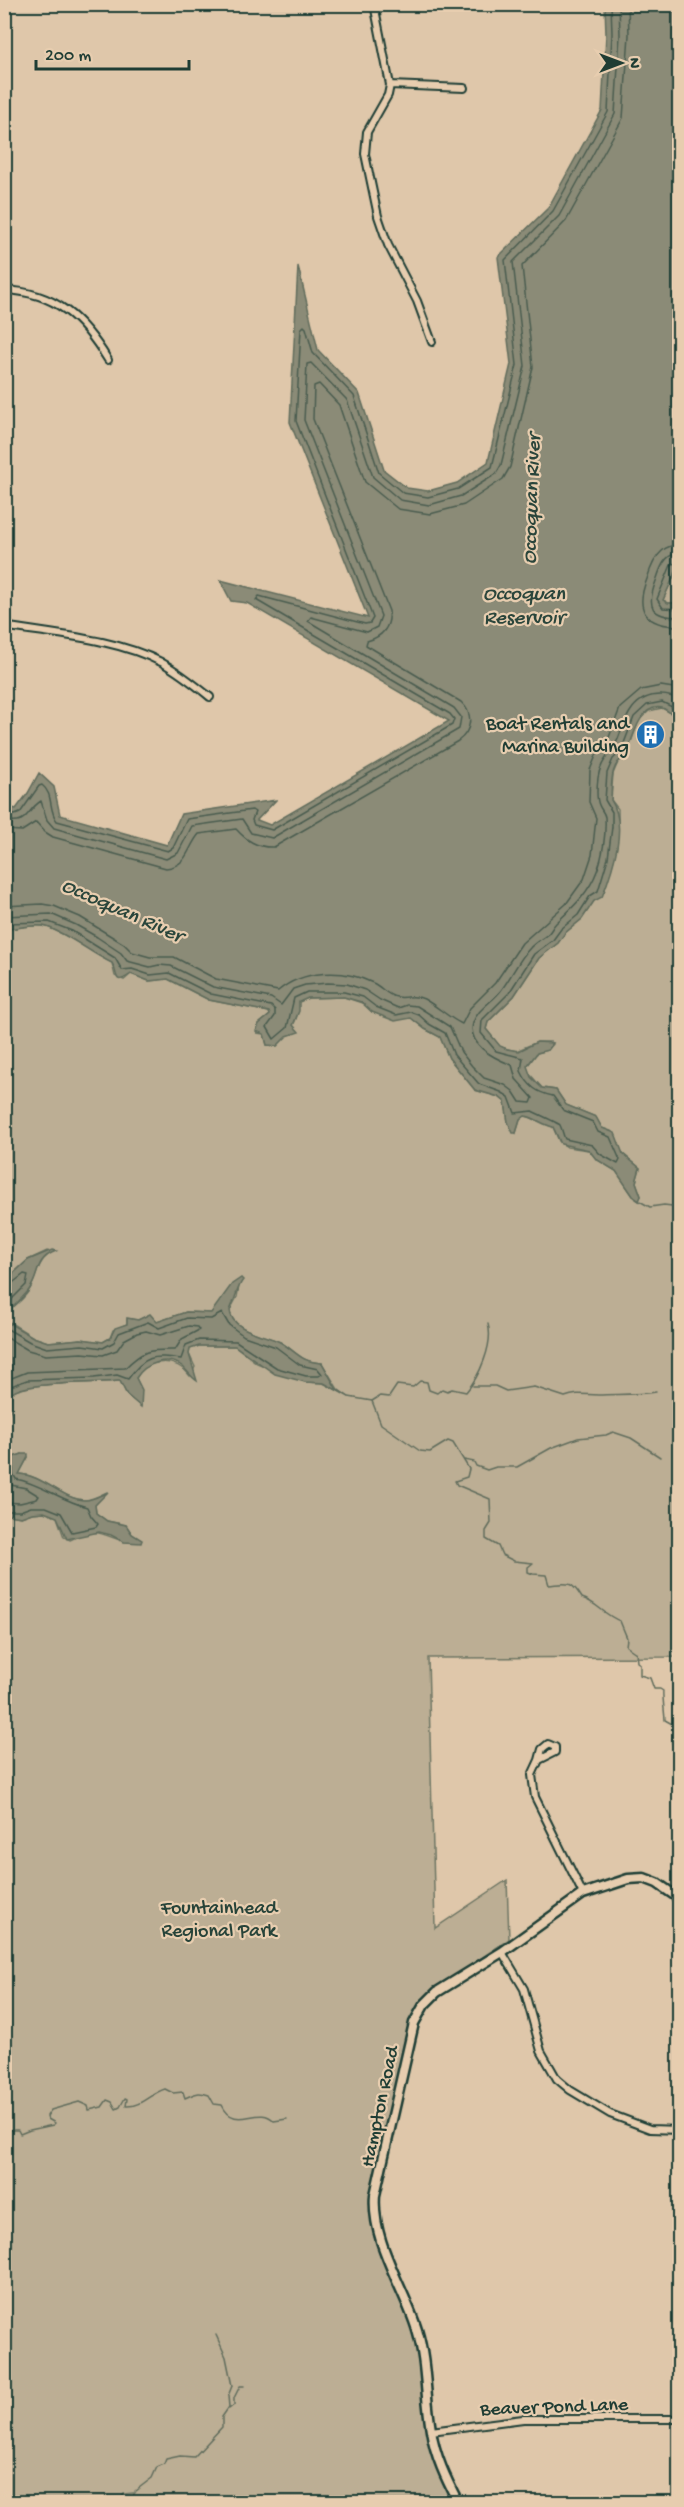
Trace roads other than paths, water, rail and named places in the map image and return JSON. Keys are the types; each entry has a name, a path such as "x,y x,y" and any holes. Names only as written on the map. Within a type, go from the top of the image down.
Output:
{"street":[{"path":"374,4 390,85 388,95 367,132 365,154 378,216 388,245 417,301 432,342"},
{"path":"390,85 464,88"},
{"path":"4,290 33,294 68,311 89,331 108,360"},
{"path":"4,626 86,639 135,652 177,671 210,697"},
{"path":"539,1760 532,1775 535,1797 583,1894"},
{"name":"Hampton Road","path":"458,2502 439,2461 431,2431 421,2345 411,2312 379,2230 375,2212 375,2195 412,2030 418,2014 437,1992 502,1952 583,1894 628,1879 644,1878 657,1883 680,1899"},
{"path":"502,1952 524,1989 542,2051 556,2079 610,2114 650,2129 680,2130"},
{"name":"Beaver Pond Lane","path":"431,2431 523,2419 680,2419"}],"water":[{"name":"Occoquan Reservoir","path":"605,5 679,5 680,563 663,600 668,603 679,603 679,711 671,713 662,708 654,708 648,711 638,724 626,756 614,770 611,800 616,810 619,834 614,861 602,897 594,901 582,919 539,958 514,996 488,1022 486,1029 500,1046 507,1049 519,1051 537,1042 553,1043 548,1050 537,1053 527,1066 531,1077 542,1088 556,1090 566,1105 596,1117 602,1128 615,1133 623,1154 640,1168 636,1182 641,1196 639,1201 616,1171 596,1159 589,1150 561,1144 553,1127 525,1116 520,1120 516,1133 513,1133 508,1122 505,1102 499,1097 475,1090 449,1058 440,1037 411,1018 395,1021 372,1012 361,1002 344,997 308,998 299,1002 299,1011 293,1025 299,1032 287,1036 277,1046 267,1045 264,1034 256,1031 259,1024 270,1015 269,1012 209,1000 168,979 149,981 131,974 118,979 112,963 64,934 47,927 4,929 5,806 16,809 39,773 54,787 60,815 167,845 181,814 276,800 257,820 270,825 449,721 247,603 231,601 220,580 368,618 290,422 298,266 318,350 359,393 384,470 407,488 428,491 457,483 488,462 511,364 498,257 548,208 602,110 606,34"},
{"path":"52,1250 56,1251 44,1259 29,1290 5,1315 5,1281 28,1260"},
{"path":"241,1278 243,1280 230,1310 236,1323 249,1331 280,1342 304,1359 322,1363 336,1388 349,1397 324,1383 305,1382 275,1374 235,1346 199,1346 190,1349 189,1354 197,1381 177,1363 164,1361 145,1368 140,1373 136,1378 142,1390 141,1407 127,1395 120,1381 44,1385 18,1390 11,1394 10,1410 5,1423 5,1315 10,1324 33,1337 48,1342 81,1339 103,1342 110,1338 115,1328 127,1324 127,1318 138,1320 150,1314 157,1322 186,1312 211,1313 232,1284"},
{"path":"28,1454 28,1457 19,1474 36,1478 77,1499 88,1500 108,1492 95,1505 96,1513 107,1521 126,1525 132,1534 142,1540 141,1543 124,1542 99,1532 67,1539 57,1517 44,1512 21,1517 9,1515 5,1517 5,1458"}],"waterway":[{"path":"636,1199 650,1207 664,1205 680,1207"},
{"path":"372,1401 380,1396 389,1397 397,1385 413,1387 420,1381 427,1382 429,1390 437,1393 442,1389 466,1392 476,1378 484,1360 489,1341 488,1324"},
{"path":"473,1386 495,1386 506,1391 534,1387 565,1397 578,1394 656,1392"},
{"path":"349,1397 372,1401 381,1424 420,1451 430,1452 448,1441 453,1443 469,1469 467,1477 455,1481 457,1485 490,1499 491,1523 486,1531 486,1539 498,1546 502,1555 514,1561 533,1563 528,1567 528,1572 546,1575 549,1585 565,1583 572,1585 582,1598 620,1621 627,1638 626,1646 636,1653 637,1662 640,1664 640,1675 650,1678 654,1689 663,1691 665,1720 674,1725 672,1743 675,1748 680,1749"},
{"path":"464,1460 474,1462 476,1466 487,1470 496,1467 517,1467 551,1448 578,1438 613,1432 631,1438 660,1457"},
{"path":"4,2130 18,2130 20,2134 53,2125 55,2123 47,2116 51,2110 79,2102 88,2106 89,2110 102,2107 107,2100 112,2102 116,2109 120,2107 125,2098 127,2099 126,2106 131,2106 165,2089 173,2093 183,2092 185,2098 198,2093 209,2095 214,2104 222,2105 227,2113 234,2117 261,2115 274,2121 287,2119"},
{"path":"135,2491 152,2478 157,2467 164,2464 166,2459 180,2456 194,2457 222,2427 222,2417 229,2407 228,2396 232,2386 226,2357 216,2335"},
{"path":"229,2409 234,2405 234,2398 240,2386 244,2386"}],"place":[{"name":"Boat Rentals and Marina Building","path":"650,734"}],"water label":[{"name":"Occoquan River","path":"530,499"},
{"name":"Occoquan River","path":"123,909"}],"park label":[{"name":"Fountainhead Regional Park","path":"219,1918"}]}
